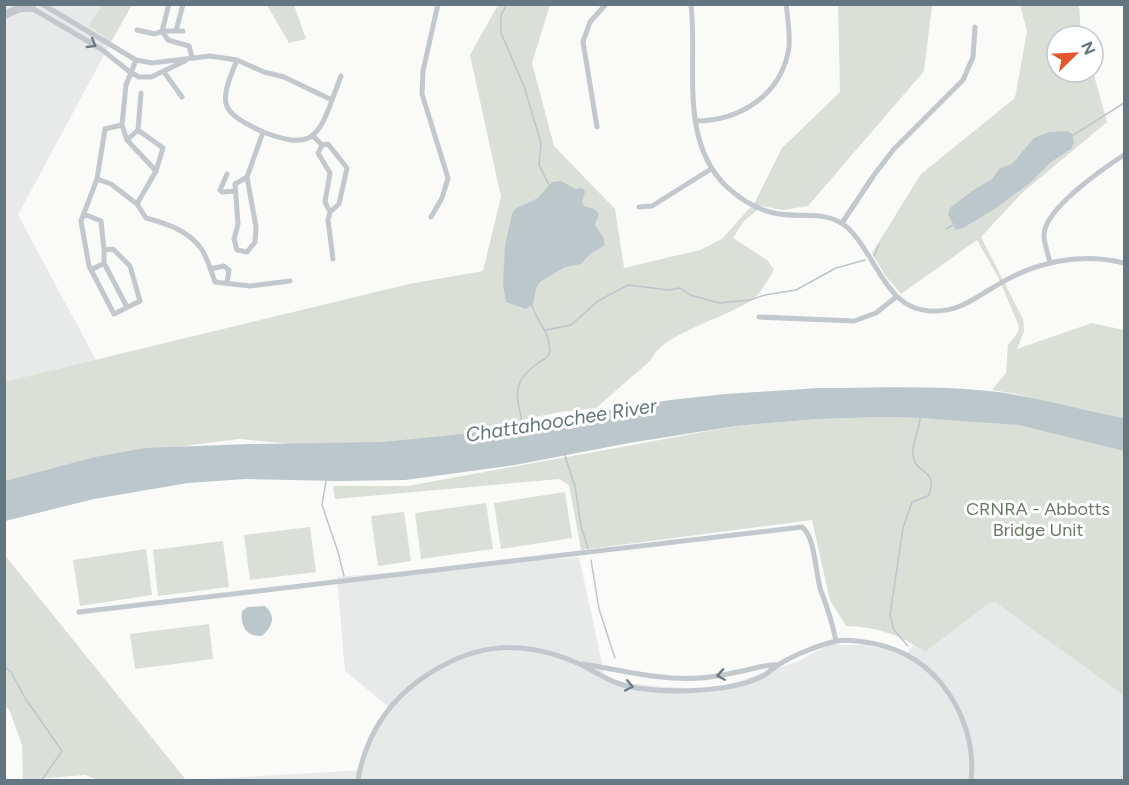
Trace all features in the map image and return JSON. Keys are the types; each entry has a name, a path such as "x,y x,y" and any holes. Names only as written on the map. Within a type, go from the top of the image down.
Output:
{"highway":[{"path":"4,13 9,4"},
{"path":"4,13 29,6"}],"street":[{"path":"42,4 136,60 152,63 210,56 237,60 264,72 284,77 332,100"},
{"path":"169,4 162,31 168,40 189,46 192,57"},
{"path":"176,31 183,4"},
{"path":"431,217 442,198 448,178 422,94 423,71 438,4"},
{"path":"597,127 583,42 590,22 606,4"},
{"path":"691,4 695,121 700,146 711,168 732,192 759,208 788,216 823,216 842,223 854,234 887,286 896,297 908,305 935,312 951,310 970,302 1016,275 1050,262 1093,258 1125,263"},
{"path":"695,121 724,119 739,114 752,106 773,86 783,66 789,46 786,4"},
{"path":"29,6 101,49 139,77 151,77 192,57"},
{"path":"842,223 894,149 963,80 973,57 975,27"},
{"path":"136,30 155,34 162,31 183,31"},
{"path":"136,60 126,85 122,125 127,140 156,171"},
{"path":"237,60 224,91 227,108 238,121 284,140 296,141 313,136 325,121 341,76"},
{"path":"164,72 182,97"},
{"path":"127,140 138,129 141,93"},
{"path":"104,250 113,249 130,266 140,301 114,314 91,270 81,221 97,179 105,129 122,125"},
{"path":"137,204 156,171 163,148 138,129"},
{"path":"247,177 236,184 238,224 234,239 237,250 247,252 255,242 256,227 247,177 263,132"},
{"path":"313,136 321,145"},
{"path":"321,145 328,144 346,168 339,204 330,212 328,220 333,259"},
{"path":"321,145 318,153 330,173 324,202 330,212"},
{"path":"1050,262 1044,235 1048,220 1085,182 1125,155"},
{"path":"639,207 652,206 711,168"},
{"path":"226,174 220,190 222,192 236,191"},
{"path":"97,179 111,184 137,204 146,218 165,222 182,231 201,247 215,282 250,286 290,281"},
{"path":"84,214 101,220 104,263 128,307"},
{"path":"91,270 104,263"},
{"path":"210,269 224,266 229,270 227,283"},
{"path":"759,317 854,321 876,313 896,297"},
{"path":"80,612 802,527 810,539 821,590 830,613 836,641"},
{"path":"358,780 365,749 373,731 387,710 407,689 443,665 460,656 480,650 503,648 550,653 576,662 620,684 635,688 673,691 723,687 762,676 778,665 836,641 845,640 889,646 909,655 933,674 950,695 964,723 971,751 972,780"},
{"path":"576,662 655,677 679,678 700,678 769,664 778,665"}],"shaded area":[{"path":"4,5 103,5 90,25 111,42 18,215 96,360 5,382"},
{"path":"579,557 605,677 625,683 704,689 733,683 799,661 831,643 864,645 907,653 964,575 1124,687 1124,780 193,780 363,770 372,730 390,708 345,671 337,577"}],"green space":[{"path":"103,4 132,5 111,42 89,25"},
{"path":"267,5 294,5 306,39 289,43"},
{"path":"498,5 550,5 532,63 554,146 615,209 624,268 700,250 722,239 755,202 782,148 840,92 838,5 932,5 924,71 808,206 783,210 762,206 744,221 733,238 767,260 774,270 758,294 741,306 668,342 596,408 526,419 456,443 315,446 239,439 161,449 5,488 4,382 409,284 483,271 501,197 470,55"},
{"path":"1020,5 1079,5 1080,24 1045,24 1045,84 1096,84 1107,122 1023,192 981,237 1023,319 1024,331 1017,349 1092,323 1124,330 1124,423 1016,394 992,390 1006,373 1008,345 1018,332 1019,326 998,277 977,240 901,294 885,275 872,253 921,174 1015,98 1027,31"},
{"name":"CRNRA - Abbotts Bridge Unit","path":"885,417 951,419 1018,425 1124,451 1124,695 995,602 988,604 925,652 887,633 846,626 830,600 812,520 581,550 569,485 559,479 335,499 333,486 408,486 736,426 818,419"},
{"path":"565,492 572,538 501,549 494,503"},
{"path":"486,503 493,549 421,559 415,513"},
{"path":"404,512 411,561 378,566 371,516"},
{"path":"310,527 316,572 250,580 244,535"},
{"path":"223,541 229,587 158,596 153,550"},
{"path":"146,549 152,595 80,606 73,560"},
{"path":"4,554 186,780 99,780 85,775 23,780 22,745 9,709 5,706"},
{"path":"209,624 213,659 135,669 130,634"}],"water":[{"path":"1067,131 1072,134 1074,142 1071,149 1051,162 1030,183 996,208 956,230 948,214 950,208 992,179 999,169 1012,164 1034,138 1049,132"},
{"path":"561,181 575,189 582,188 585,192 582,202 584,206 594,209 599,214 595,225 603,238 604,246 590,254 581,264 565,267 540,282 536,288 533,304 526,309 506,302 503,285 505,246 512,214 515,209 538,198 552,182"},
{"name":"Chattahoochee River","path":"819,388 947,388 1006,393 1040,400 1124,418 1124,451 1018,425 920,418 818,419 736,426 629,443 515,465 405,480 245,479 188,483 94,499 5,521 5,481 95,457 145,448 383,442 482,432 670,400"},
{"path":"265,606 271,614 271,625 262,636 252,635 243,626 242,611 248,607"}],"waterway":[{"path":"507,4 501,15 501,33 524,86 541,143 539,165 549,185"},
{"path":"1072,136 1124,103"},
{"path":"946,229 953,225"},
{"path":"874,256 879,245"},
{"path":"546,330 571,325 598,301 628,285 669,290 680,288 690,295 719,303 750,300 796,290 836,268 865,260"},
{"name":"Chattahoochee River","path":"523,425 518,399 519,384 528,371 547,357 550,351 545,330 532,304"},
{"path":"908,646 894,630 890,615 903,528 912,502 928,496 931,488 930,477 916,464 913,455 920,418"},
{"path":"564,453 575,486 581,526 588,548"},
{"path":"326,481 322,505 344,576"},
{"path":"591,560 599,609 615,658"},
{"path":"4,666 11,672 25,698 62,751 42,780"}]}
